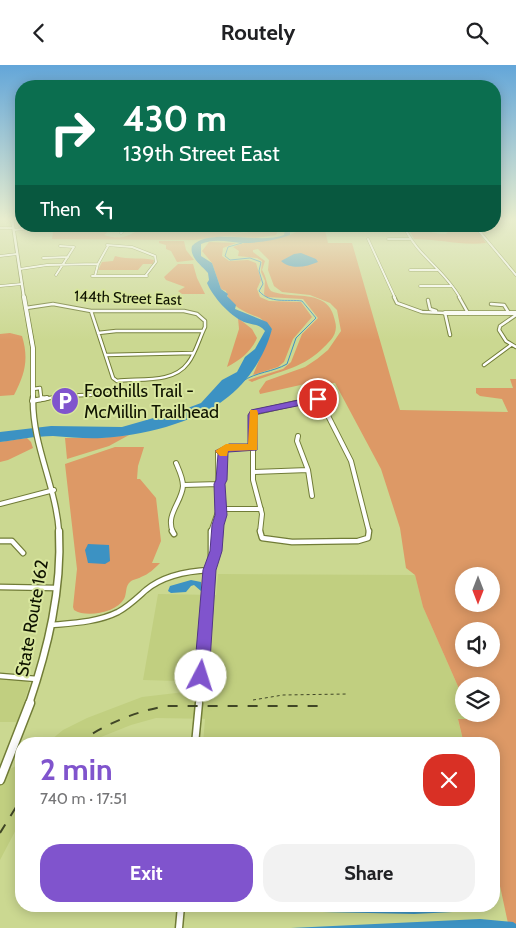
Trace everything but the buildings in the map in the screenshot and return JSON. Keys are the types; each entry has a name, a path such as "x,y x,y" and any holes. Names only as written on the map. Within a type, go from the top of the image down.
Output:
{"main road":[{"name":"State Route 162","path":"15,737 37,679 50,625 56,588 59,533 54,490 34,422 32,401 34,352 18,259"},
{"path":"444,313 516,314"},
{"name":"State Route 162","path":"1,775 15,738"}],"street":[{"path":"56,275 67,259"},
{"path":"100,259 93,276 147,275 156,259"},
{"path":"377,259 398,304 422,312 444,313"},
{"path":"426,259 452,286 468,313"},
{"path":"503,259 516,275"},
{"path":"20,269 98,264"},
{"path":"410,270 438,270"},
{"path":"0,286 22,284"},
{"path":"420,286 452,286"},
{"path":"428,301 431,309 444,313"},
{"path":"490,304 504,305 509,313"},
{"name":"144th Street East","path":"26,308 57,305 91,311 180,311 200,316 205,322 203,331"},
{"path":"91,311 98,333 106,355 113,378 117,381 159,378 173,374 186,365 203,331 111,331 98,333"},
{"path":"444,313 450,335"},
{"path":"516,314 503,324 499,330 503,338 516,347"},
{"path":"484,365 511,345"},
{"path":"106,355 193,353"},
{"path":"33,389 40,388 42,397 111,394"},
{"path":"32,401 49,397"},
{"path":"320,399 351,461 368,530 368,538 358,541 292,542 261,537 261,509 254,484 252,415 254,412 320,399"},
{"path":"298,436 297,441 308,469 312,496"},
{"path":"196,737 210,570 216,551 218,525 221,515 219,509 220,484 217,480 217,466 223,450 253,448"},
{"path":"174,534 170,527 171,516 183,485 176,463"},
{"path":"253,472 308,469"},
{"path":"183,485 220,484"},
{"path":"0,504 54,490"},
{"path":"219,509 261,509"},
{"path":"0,541 12,541 23,553"},
{"path":"50,625 103,619 121,610 147,589 168,577 190,571 210,570"},
{"path":"0,587 56,588"},
{"path":"0,676 37,679"},
{"path":"179,928 180,912"}],"shaded area":[{"path":"114,259 154,260 153,264 143,264 138,270 98,270 102,262 113,261"},
{"path":"176,259 194,260 177,262"},
{"path":"209,259 248,260 256,263 261,280 257,289 260,297 269,301 301,302 312,317 293,339 284,362 278,367 253,375 272,329 260,318 245,311 231,301 226,291 221,289"},
{"path":"259,259 265,261 262,270 271,291 311,297 324,302 332,313 336,330 327,344 305,362 252,382 248,380 283,369 291,362 302,334 318,318 303,299 266,297 264,294 265,281 261,272 262,261"},
{"path":"268,259 357,259 400,410 508,412 502,399 480,396 476,393 476,388 513,388 510,379 516,379 516,928 509,928 500,886 500,737 462,737 459,722 500,722 500,677 455,677 455,680 423,607 415,575 406,568 400,528 381,469 335,383 305,384 260,394 259,391 266,381 305,367 317,359 328,350 341,331 337,310 330,303 310,295 282,292 274,286 268,270"},
{"path":"178,264 193,264 205,294 182,294 178,291 185,287 166,280 164,277"},
{"path":"238,318 252,329 257,338 245,355 227,367 239,329"},
{"path":"10,333 22,336 25,366 14,395 0,396 0,334"},
{"path":"129,435 109,446 67,459 65,438 101,438"},
{"path":"27,438 33,448 0,462 0,442"},
{"path":"115,447 144,447 138,466 137,479 140,479 156,498 161,541 152,563 160,563 140,578 130,582 127,586 126,595 120,604 108,611 86,614 74,610 73,607 77,569 65,464"},
{"path":"218,574 415,575 423,607 455,680 455,722 458,722 462,737 204,737 205,719 212,719 156,718 131,725 101,737 54,737 63,730 87,718 142,697 210,689 210,682 143,680 158,594 216,595"},
{"path":"0,679 25,680 30,683 18,722 0,722"},
{"path":"15,766 15,831 0,860 0,780 3,773"}],"water":[{"path":"196,259 206,259 212,263 221,289 228,294 227,296 236,305 235,309 267,322 272,329 260,359 240,386 224,400 198,415 182,422 149,431 117,437 78,438 46,436 0,442 0,432 51,426 122,427 185,409 201,403 222,380 237,372 245,357 255,349 265,331 258,326 238,319 217,300 207,283 209,280 208,273"},
{"path":"284,259 316,259 318,262 294,267 281,261"},
{"path":"88,544 109,545 110,561 105,564 88,563 85,550"},
{"path":"191,580 201,582 201,591 194,585 186,592 171,593 168,591 170,586"},
{"path":"320,912 453,912 414,914"},
{"path":"480,919 513,922 516,924 516,928 291,928"}],"waterway":[{"path":"229,259 237,259"},
{"path":"243,381 287,364 296,338 316,318 302,301 279,300 263,295 259,291 263,284 259,271 261,262 254,259"}],"railway":[{"path":"253,700 283,695 347,694"},
{"path":"87,737 119,720 166,706 327,706"},
{"path":"0,833 15,809"}],"slow traffic":[{"path":"223,454 221,451 226,448 253,448 254,430 252,415 254,413"}],"place":[{"name":"Foothills Trail - McMillin Trailhead","path":"65,401"}],"route":[{"path":"201,676 210,570 216,551 218,525 221,515 219,509 223,453 221,451 229,447 253,448 254,430 252,415 254,412 318,399"}]}
